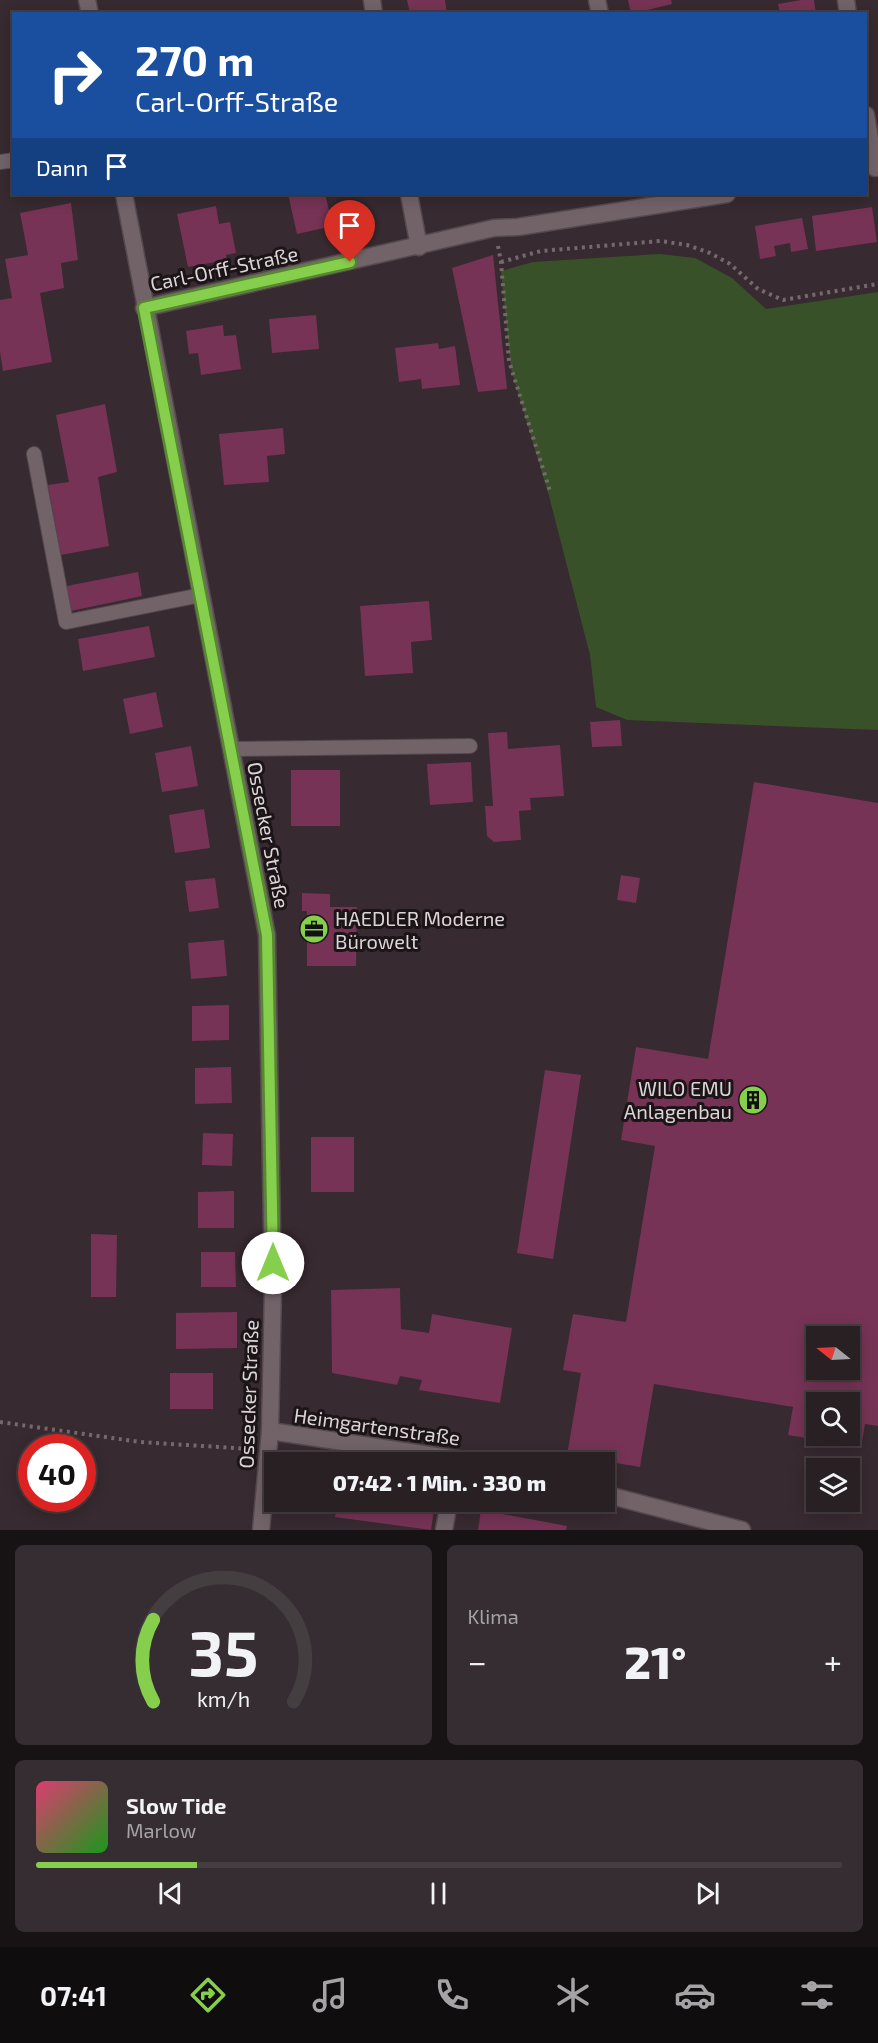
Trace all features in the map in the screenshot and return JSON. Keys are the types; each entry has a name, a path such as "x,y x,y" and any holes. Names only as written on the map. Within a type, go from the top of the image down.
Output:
{"street":[{"path":"867,123 873,168"},
{"name":"Ossecker Straße","path":"124,195 144,308 267,935 273,1179 270,1431 261,1530"},
{"path":"409,195 419,247"},
{"name":"Carl-Orff-Straße","path":"144,308 419,247 494,228 636,201 714,195"},
{"name":"Heimgartenstraße","path":"270,1431 405,1452"},
{"path":"615,1497 742,1530"},
{"path":"444,1530 447,1512"}],"lane":[{"path":"34,453 66,622 201,595"},
{"path":"231,749 470,746"}],"path":[{"path":"494,228 501,262 509,361 550,490"},
{"path":"501,262 541,251 660,241 687,245 710,253 730,264 758,289 783,300 878,284"},
{"path":"0,1422 140,1442 269,1450"}],"green space":[{"path":"660,254 695,258 732,278 766,309 878,292 878,730 627,720 596,707 590,655 549,496 511,369 501,271 533,262"}],"building":[{"path":"407,0 445,0 447,12 410,12"},
{"path":"628,0 671,0 672,4 639,12 631,12"},
{"path":"814,0 816,12 780,12 778,4"},
{"path":"288,195 325,195 333,226 297,234"},
{"path":"71,203 78,260 61,263 64,288 40,293 52,362 3,371 0,352 0,300 12,298 5,259 28,255 20,213"},
{"path":"216,206 219,224 230,222 236,253 226,255 227,260 188,267 177,214"},
{"path":"872,207 877,242 816,251 812,216"},
{"path":"802,218 808,249 791,252 790,243 774,246 776,256 760,259 755,226"},
{"path":"493,255 507,389 478,392 452,268"},
{"path":"316,315 319,349 272,353 269,319"},
{"path":"223,325 224,336 236,335 241,369 201,375 198,353 189,354 186,331"},
{"path":"438,343 439,349 455,346 460,385 422,389 421,379 399,382 395,348"},
{"path":"105,404 117,472 98,477 109,546 61,555 48,485 69,482 56,415"},
{"path":"283,428 285,454 267,456 269,482 224,485 219,434"},
{"path":"138,572 142,596 71,611 67,586"},
{"path":"429,601 432,640 411,642 413,673 365,676 360,606"},
{"path":"149,626 155,657 83,671 78,639"},
{"path":"156,692 163,727 130,734 123,699"},
{"path":"620,720 622,746 592,747 590,722"},
{"path":"507,732 508,749 560,745 564,796 530,798 531,810 519,811 521,840 494,842 487,836 485,806 493,806 488,733"},
{"path":"191,746 198,786 162,792 155,753"},
{"path":"471,762 473,802 430,805 427,764"},
{"path":"291,770 340,770 340,826 291,826"},
{"name":"WILO EMU Anlagenbau","path":"754,782 878,803 878,1426 865,1424 861,1447 855,1446 860,1446 860,1392 806,1392 806,1438 788,1435 793,1407 654,1384 640,1467 615,1463 615,1452 568,1452 581,1373 563,1370 573,1314 626,1322 655,1146 621,1140 636,1047 708,1059"},
{"path":"204,809 210,848 175,853 169,815"},
{"path":"621,875 640,878 636,903 617,900"},
{"path":"215,878 219,908 189,912 185,881"},
{"path":"302,893 330,894 330,907 357,907 356,966 307,966 307,911 302,911"},
{"path":"224,940 227,976 191,979 188,943"},
{"path":"229,1005 229,1040 192,1041 192,1006"},
{"path":"231,1067 232,1103 195,1104 195,1068"},
{"path":"545,1070 581,1075 553,1259 517,1253"},
{"path":"203,1133 233,1134 232,1166 202,1165"},
{"path":"311,1137 354,1137 354,1192 311,1192"},
{"path":"234,1191 234,1228 198,1228 198,1192"},
{"path":"91,1234 117,1235 116,1297 91,1297"},
{"path":"201,1252 235,1252 236,1287 201,1287"},
{"path":"400,1288 401,1329 429,1333 432,1314 512,1328 500,1403 419,1390 422,1380 400,1376 397,1385 332,1373 331,1290"},
{"path":"237,1312 237,1348 176,1349 176,1313"},
{"path":"170,1373 213,1373 213,1409 170,1409"},
{"path":"336,1512 434,1512 431,1530 335,1517"},
{"path":"481,1512 567,1526 566,1530 478,1530"}],"place":[{"name":"HAEDLER Moderne Bürowelt","path":"314,929"},
{"name":"WILO EMU Anlagenbau","path":"753,1100"}],"route":[{"path":"273,1263 267,935 144,308 350,262"}]}
